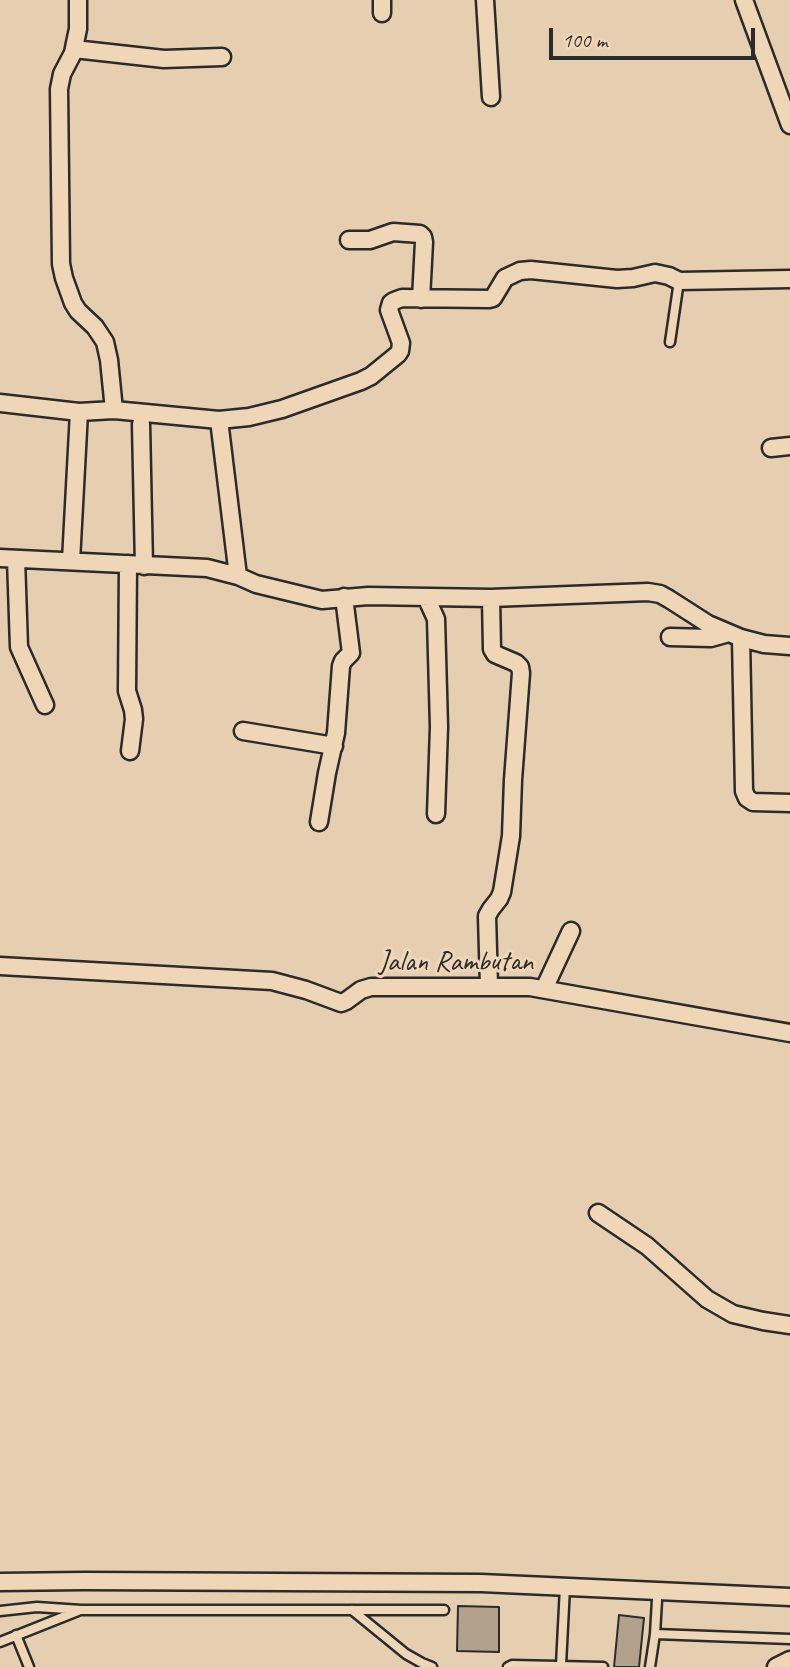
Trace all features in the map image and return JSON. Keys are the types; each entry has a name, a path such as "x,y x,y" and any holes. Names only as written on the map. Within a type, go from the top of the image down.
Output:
{"street":[{"path":"78,0 78,29 74,49 62,74 59,89 61,264 78,311 95,327 104,342 109,360 114,410"},
{"path":"485,0 491,97"},
{"path":"744,0 790,125"},
{"path":"74,49 163,59 222,57"},
{"path":"349,240 370,240 393,232 420,234 424,242 421,299"},
{"path":"0,403 79,412 114,410 219,420 249,417 282,409 371,376 398,354 401,347 390,314 391,303 401,298 491,299 505,278 525,270 617,279 655,273 679,281 790,279"},
{"path":"71,561 79,412"},
{"path":"219,420 238,576"},
{"path":"130,751 134,719 127,691 136,565 141,424"},
{"path":"771,448 790,446"},
{"path":"45,705 19,648 8,559 207,569 322,600 344,597 491,598 648,592 660,594 735,636 764,644 790,646"},
{"path":"319,822 334,746 341,666 351,653 344,597"},
{"path":"426,597 436,619 439,726 436,814"},
{"path":"489,986 487,916 502,892 511,836 521,673 516,663 495,654 492,649 491,598"},
{"path":"670,637 735,636"},
{"path":"735,636 744,791 747,798 753,802 790,803"},
{"path":"243,731 334,746"},
{"path":"544,989 571,931"},
{"name":"Jalan Rambutan","path":"0,966 272,981 341,1003 360,990 370,987 530,987 790,1033"},
{"path":"598,1213 648,1246 707,1299 733,1314 790,1325"},
{"path":"0,1582 467,1583 790,1597"},
{"path":"776,1667 790,1660"}],"lane":[{"path":"670,342 679,281"},
{"path":"561,1665 565,1587"},
{"path":"650,1667 657,1600"},
{"path":"37,1607 41,1626"},
{"path":"0,1611 37,1607 81,1610 444,1611"},
{"path":"0,1642 81,1610"},
{"path":"352,1610 406,1654 432,1667"},
{"path":"654,1634 790,1639"},
{"path":"16,1635 29,1667"},
{"path":"508,1667 603,1667"}],"building":[{"path":"458,1606 499,1607 499,1652 457,1651"},
{"path":"619,1615 644,1618 639,1667 614,1667"}]}
